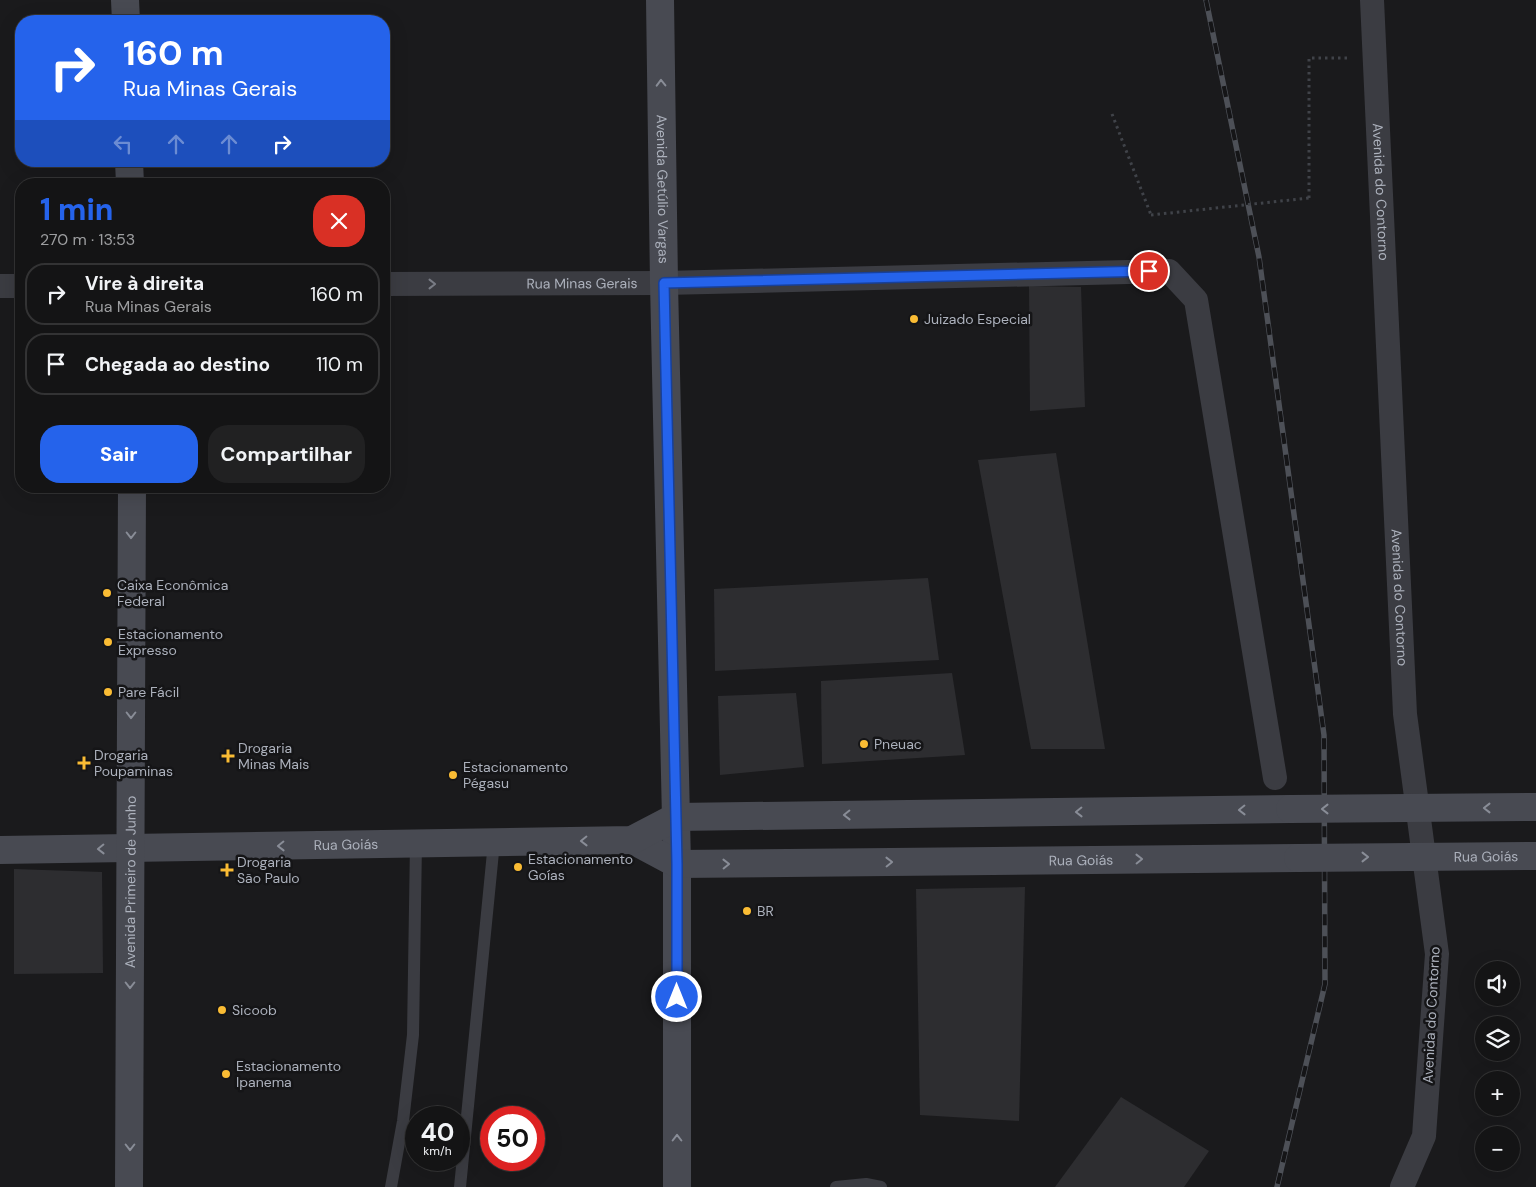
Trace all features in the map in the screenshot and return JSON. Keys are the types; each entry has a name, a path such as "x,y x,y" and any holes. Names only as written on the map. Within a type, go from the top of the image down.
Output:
{"main road":[{"path":"125,0 126,15"},
{"name":"Avenida Getúlio Vargas","path":"660,0 664,283 677,864 677,1187"},
{"name":"Avenida Primeiro de Junho","path":"130,1187 132,493"},
{"name":"Rua Goiás","path":"0,850 632,840 676,817 1536,807"},
{"name":"Rua Goiás","path":"632,840 677,864 1536,856"}],"street":[{"name":"Avenida do Contorno","path":"1372,0 1405,714 1437,954 1424,1136 1402,1187"},
{"name":"Rua Minas Gerais","path":"390,284 664,283 1169,271 1196,300 1275,778"},
{"path":"0,286 15,286"}],"lane":[{"path":"460,1187 494,842"},
{"path":"390,1187 403,1121 413,1035 416,843"},
{"path":"836,1187 866,1184 881,1187"}],"path":[{"path":"1112,114 1151,215 1309,198 1308,58 1374,58"}],"building":[{"path":"1029,286 1081,287 1085,407 1030,411"},
{"path":"1056,453 1105,749 1031,749 978,460"},
{"path":"928,578 939,660 715,671 714,589"},
{"path":"952,673 965,755 822,764 821,681"},
{"path":"796,693 804,767 720,775 718,696"},
{"path":"14,869 102,872 103,973 14,974"},
{"path":"1025,887 1019,1121 920,1115 916,889"},
{"path":"1121,1097 1209,1151 1184,1187 1055,1187"}],"railway":[{"path":"1206,0 1259,257 1324,735 1325,984 1277,1187"}],"place":[{"name":"Juizado Especial","path":"914,319"},
{"name":"Caixa Econômica Federal","path":"107,593"},
{"name":"Estacionamento Expresso","path":"108,642"},
{"name":"Pare Fácil","path":"108,692"},
{"name":"Pneuac","path":"864,744"},
{"name":"Drogaria Minas Mais","path":"228,756"},
{"name":"Drogaria Poupaminas","path":"84,763"},
{"name":"Estacionamento Pégasu","path":"453,775"},
{"name":"Estacionamento Goías","path":"518,867"},
{"name":"Drogaria São Paulo","path":"227,870"},
{"name":"BR","path":"747,911"},
{"name":"Sicoob","path":"222,1010"},
{"name":"Estacionamento Ipanema","path":"226,1074"}],"route":[{"path":"677,997 677,864 664,283 1149,271"}]}
